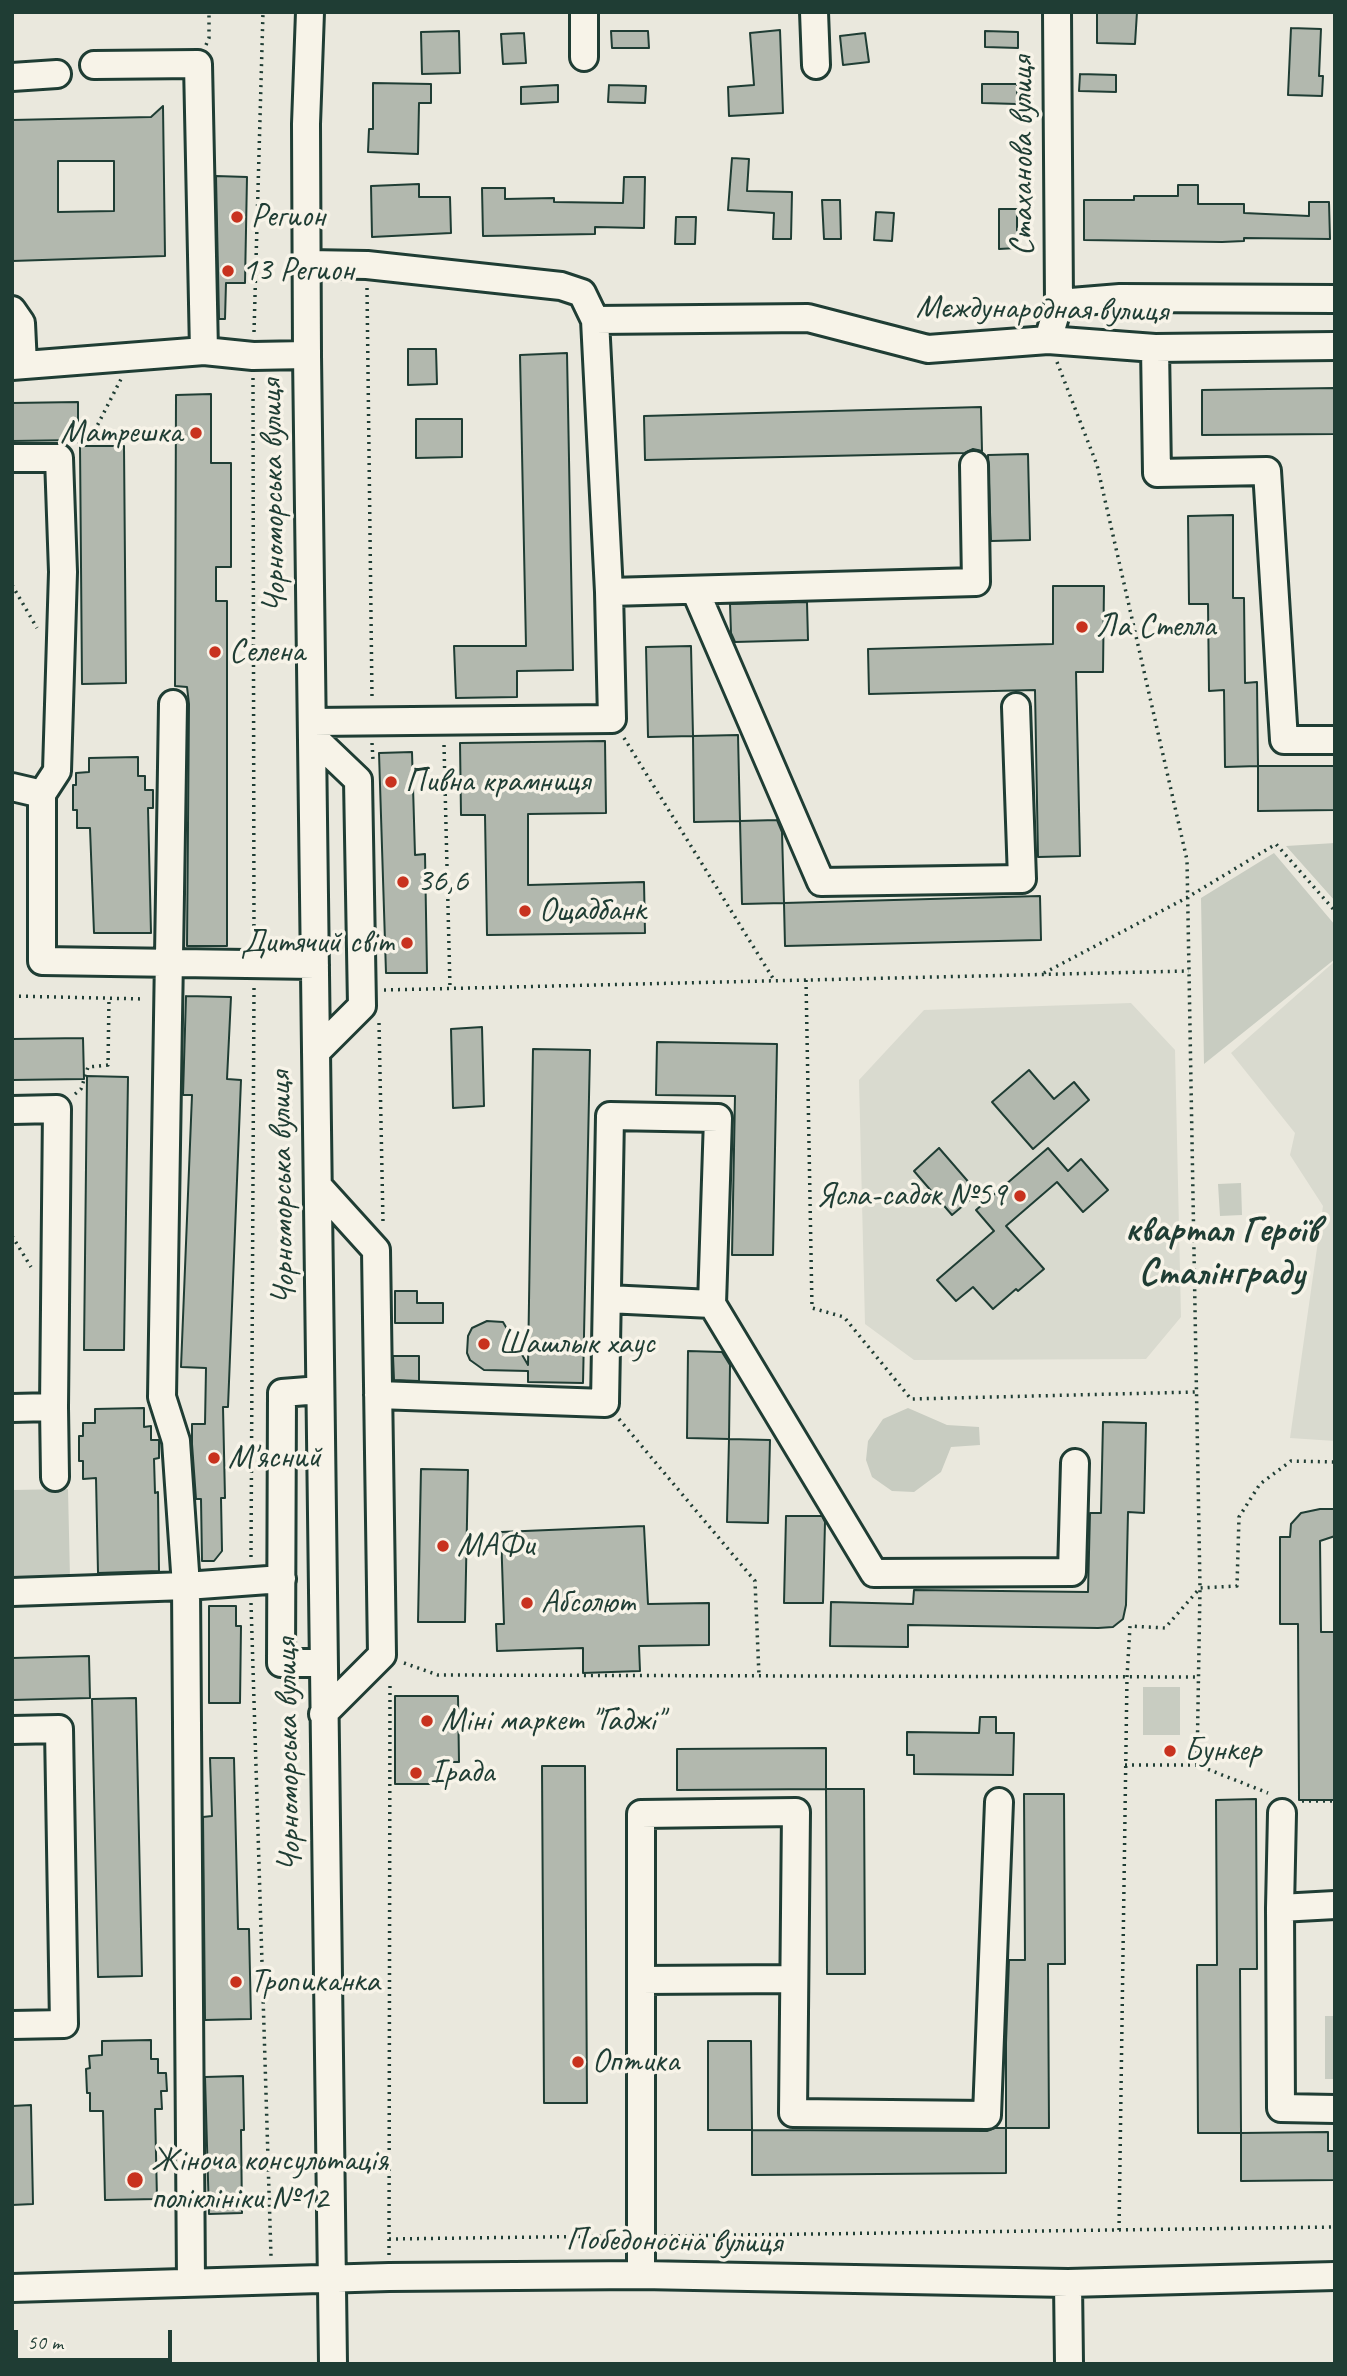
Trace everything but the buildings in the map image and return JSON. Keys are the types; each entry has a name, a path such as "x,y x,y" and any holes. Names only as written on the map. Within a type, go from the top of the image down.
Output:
{"street":[{"name":"Чорноморська вулиця","path":"310,12 306,124 307,355 333,2364"},
{"path":"584,12 584,57"},
{"path":"814,12 816,65"},
{"name":"Стаханова вулиця","path":"1048,341 1059,303 1057,12"},
{"path":"93,65 198,64 204,351"},
{"path":"12,77 57,74"},
{"path":"308,264 367,265 561,286 582,293 595,320 609,592 612,719 444,720 313,730"},
{"path":"1059,303 1120,298 1335,299"},
{"path":"12,310 21,323 18,366 204,351 253,356 307,355"},
{"name":"Мєждународная вулиця","path":"595,320 808,318 928,349 1048,341 1155,348 1335,346"},
{"path":"1155,348 1157,473 1267,471 1284,740 1335,740"},
{"path":"12,458 59,458 63,572 57,771 42,794 41,961 315,965"},
{"path":"609,592 976,582 974,465"},
{"path":"695,590 821,882 1022,879 1016,707"},
{"path":"173,704 162,1397 177,1441 186,1586 191,2282"},
{"path":"313,730 358,780 362,1006 316,1052"},
{"path":"12,787 42,794"},
{"path":"12,1110 57,1109 55,1477"},
{"path":"378,1395 605,1402 610,1116 718,1118 712,1304 874,1573 1072,1572 1075,1463"},
{"path":"318,1186 376,1250 382,1656 323,1714"},
{"path":"607,1299 712,1304"},
{"path":"320,1390 282,1393 281,1663 323,1663"},
{"path":"12,1408 54,1408"},
{"path":"12,1592 186,1586 282,1579"},
{"path":"12,1730 59,1729 64,2024 12,2025"},
{"path":"641,2275 641,1814 796,1812 793,2113 987,2115 999,1802"},
{"path":"1286,1803 1280,1908 1280,2108 1335,2109"},
{"path":"1280,1908 1335,1905"},
{"path":"641,1980 794,1979"},
{"name":"Победоносна вулиця","path":"12,2288 332,2277 641,2275 1068,2283 1335,2276"},
{"path":"1068,2283 1069,2364"}],"path":[{"path":"198,64 209,38 209,12"},
{"path":"263,12 253,356 251,1581 272,2279"},
{"path":"1048,341 1097,465 1187,860 1200,1588 1197,1765"},
{"path":"59,458 94,432 133,357"},
{"path":"612,719 774,981"},
{"path":"444,720 450,988"},
{"path":"1040,974 1188,897 1276,844 1335,911"},
{"path":"378,990 1189,971"},
{"path":"806,980 812,1308 844,1317 911,1399 1196,1392"},
{"path":"12,996 168,1000"},
{"path":"57,1109 81,1089 88,1067 108,1065 109,999"},
{"path":"605,1402 755,1581 760,1676"},
{"path":"1119,2230 1125,1765 1130,1626 1165,1629 1200,1588 1237,1586 1239,1517 1260,1484 1291,1461 1335,1462"},
{"path":"382,1656 438,1675 1197,1677"},
{"path":"1125,1765 1197,1765 1286,1803 1335,1801"},
{"path":"389,2239 1335,2227"}],"shaded area":[{"path":"1335,843 1335,901 1286,846"},
{"path":"1274,853 1335,925 1335,959 1204,1064 1201,898"},
{"path":"1335,961 1335,1441 1290,1438 1323,1206 1290,1155 1295,1133 1231,1053"},
{"name":"Ясла-садок №59","path":"1131,1003 1175,1050 1181,1317 1146,1359 914,1360 865,1324 859,1080 924,1010"},
{"path":"1241,1183 1242,1215 1220,1216 1218,1184"},
{"path":"908,1408 947,1425 979,1427 980,1445 951,1447 941,1472 914,1492 892,1491 872,1477 866,1460 868,1441 883,1419"},
{"path":"68,1489 70,1578 12,1578 12,1490"},
{"path":"1143,1687 1180,1687 1180,1735 1143,1735"},
{"path":"1325,2016 1335,2016 1335,2079 1325,2079"}],"place":[{"name":"Регион","path":"237,217"},
{"name":"13 Регион","path":"228,271"},
{"name":"Матрешка","path":"196,433"},
{"name":"Ла Стелла","path":"1082,627"},
{"name":"Селена","path":"215,652"},
{"name":"Пивна крамниця","path":"391,782"},
{"name":"36,6","path":"403,882"},
{"name":"Ощадбанк","path":"525,911"},
{"name":"Дитячий світ","path":"407,943"},
{"name":"Ясла-садок №59","path":"1020,1196"},
{"name":"Шашлык хаус","path":"484,1344"},
{"name":"М'ясний","path":"214,1458"},
{"name":"МАФи","path":"443,1546"},
{"name":"Абсолют","path":"527,1603"},
{"name":"Міні маркет \"Гаджі\"","path":"427,1721"},
{"name":"Бункер","path":"1170,1751"},
{"name":"Ірада","path":"416,1773"},
{"name":"Тропиканка","path":"236,1982"},
{"name":"Оптика","path":"578,2062"},
{"name":"Жіноча консультація поліклініки №12","path":"135,2180"}],"district":[{"name":"квартал Героїв Сталінграду","path":"1222,1252"}]}
